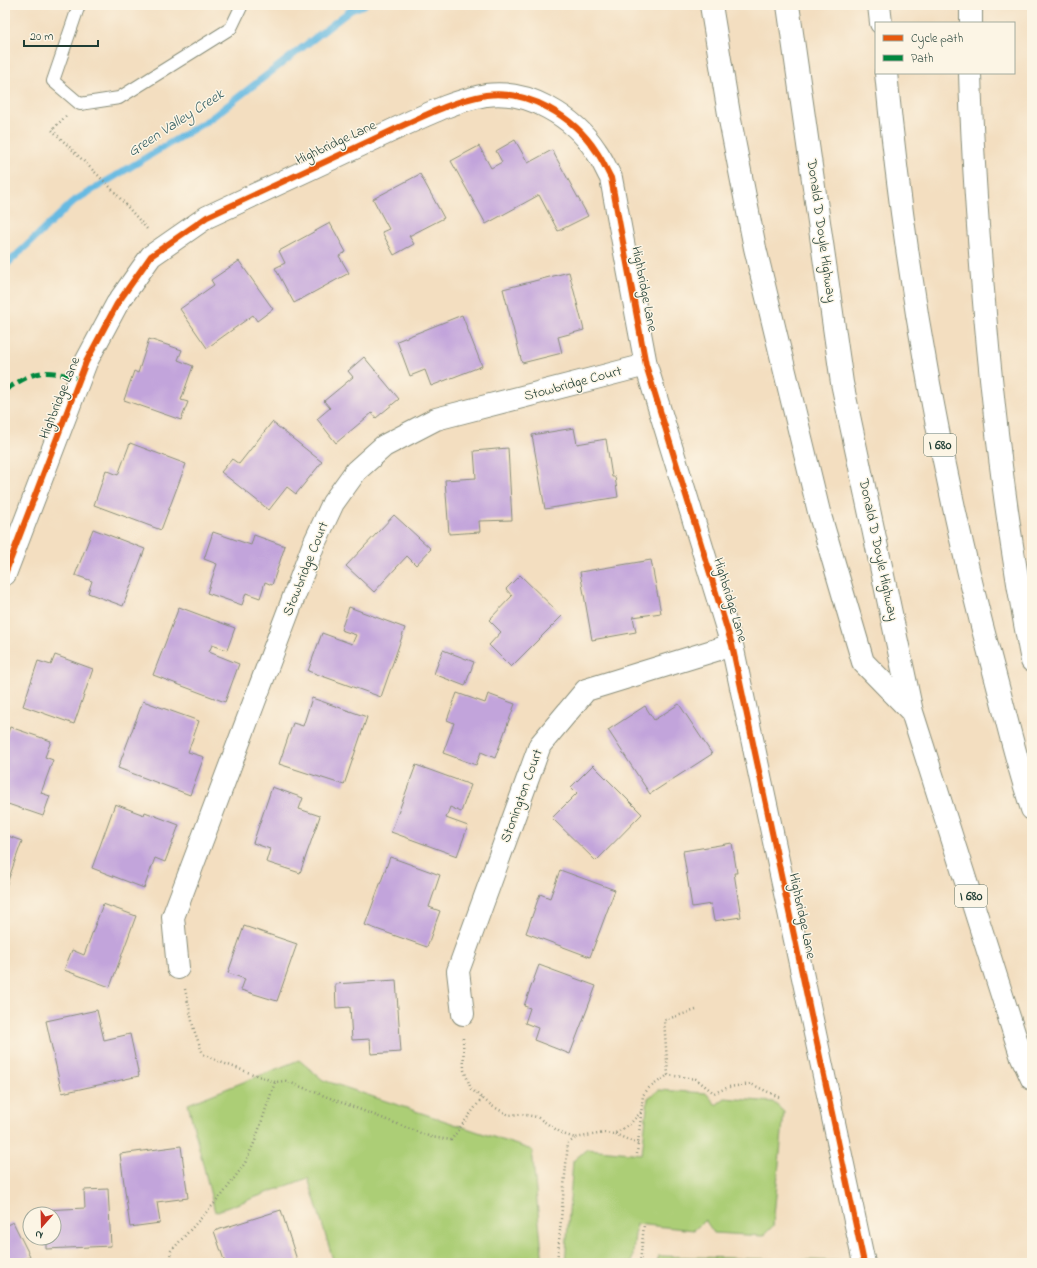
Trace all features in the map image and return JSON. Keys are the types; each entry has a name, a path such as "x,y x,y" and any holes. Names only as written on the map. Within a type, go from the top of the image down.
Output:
{"main road":[{"path":"711,5 730,120 755,248 822,519 862,662 912,712"},
{"name":"Donald D Doyle Highway","path":"788,5 842,383 912,712 1021,1055 1032,1079"},
{"path":"879,5 881,22"},
{"path":"971,5 971,22"},
{"name":"I 680","path":"886,74 894,164 926,375 967,572 1032,809"},
{"path":"970,74 974,166 989,354 1008,519 1032,661"},
{"name":"Highbridge Lane","path":"5,574 86,362 117,304 151,256 207,216 437,110 471,98 507,94 536,102 563,118 581,133 596,150 610,178 646,365 732,645 864,1263"},
{"name":"Stowbridge Court","path":"178,968 173,917 313,546 333,503 356,471 384,446 436,419 646,365"},
{"name":"Stonington Court","path":"463,1014 458,971 540,746 586,690 732,645"}],"lane":[{"path":"79,5 53,81 80,104 119,98 231,28 242,5"}],"path":[{"path":"52,130 111,188 145,227"},
{"path":"178,968 194,1030 203,1054 220,1062 275,1082 286,1081 431,1137 451,1140 482,1098"},
{"path":"668,1075 664,1020 696,1010"},
{"path":"463,1014 463,1059 466,1080 471,1089 492,1106 509,1115 521,1114 537,1116 563,1134 575,1138"},
{"path":"637,1154 643,1094 668,1075 696,1079 714,1093 729,1087 751,1084 779,1097"},
{"path":"169,1263 171,1251 223,1194 245,1163 255,1141 275,1082"},
{"path":"614,1134 630,1124 641,1112"},
{"path":"557,1263 568,1143 575,1138 604,1133 614,1134 638,1144"},
{"path":"640,1263 644,1225"}],"green space":[{"path":"299,1060 323,1080 532,1150 543,1263 334,1263 308,1178 215,1212 188,1104"},
{"path":"659,1090 706,1093 716,1105 725,1098 773,1102 784,1112 773,1226 763,1236 714,1233 705,1220 694,1230 636,1224 632,1263 565,1263 573,1161 587,1149 642,1154 648,1098"},
{"path":"658,1256 839,1261 840,1263 657,1263"}],"building":[{"path":"515,140 528,163 552,150 588,216 558,231 539,195 486,224 451,161 479,146 491,168 502,162 496,151"},
{"path":"420,174 444,218 409,236 414,244 394,255 382,232 389,229 373,199"},
{"path":"330,223 346,252 339,256 349,273 294,303 275,268 285,263 279,251"},
{"path":"239,261 273,309 257,321 253,315 207,348 180,309 214,285 211,280"},
{"path":"569,272 584,330 558,337 562,353 522,363 503,289"},
{"path":"462,315 482,366 431,386 425,370 410,376 397,341"},
{"path":"149,339 182,350 178,360 193,366 181,400 188,402 181,420 124,400 134,371 138,373"},
{"path":"364,357 399,399 376,418 372,413 336,443 317,419 330,408 324,401 353,377 348,371"},
{"path":"272,422 322,462 296,494 287,487 269,510 221,472 232,459 239,464"},
{"path":"574,428 577,444 606,439 612,477 615,477 618,497 545,509 532,435"},
{"path":"130,443 186,464 161,530 94,505 106,470 118,475"},
{"path":"508,448 512,520 479,521 480,532 449,534 445,480 476,478 474,451"},
{"path":"394,515 431,549 416,565 407,556 374,592 346,566"},
{"path":"93,529 145,549 123,606 88,593 92,581 75,575"},
{"path":"213,532 251,545 254,535 285,546 272,585 265,582 260,598 246,593 242,605 207,593 217,564 204,559"},
{"path":"651,560 661,613 633,617 636,632 592,640 580,572"},
{"path":"520,575 562,616 511,667 489,645 501,632 489,620 512,596 506,589"},
{"path":"179,607 235,628 227,650 212,645 209,652 239,664 225,702 153,675"},
{"path":"349,607 405,628 381,697 308,671 322,633 352,644 356,635 341,630"},
{"path":"443,650 474,662 465,686 434,674"},
{"path":"55,655 93,669 74,724 23,706 38,661 51,665"},
{"path":"457,693 485,703 488,694 515,704 495,758 481,752 476,765 443,753 454,723 447,720"},
{"path":"312,698 367,717 344,785 279,764 293,723 303,726"},
{"path":"143,701 199,721 188,752 204,757 190,795 118,768"},
{"path":"679,704 712,754 650,794 608,730 645,706 654,720"},
{"path":"10,727 51,741 45,757 53,760 41,793 50,796 43,816 5,803 5,740"},
{"path":"416,765 471,785 461,812 450,807 446,818 468,826 457,856 391,832"},
{"path":"593,765 642,814 596,861 552,818 577,793 571,787"},
{"path":"272,787 303,798 299,809 320,816 300,873 266,862 270,849 253,843"},
{"path":"115,804 144,815 145,812 179,825 165,862 155,858 144,888 92,868"},
{"path":"5,835 22,841 5,889"},
{"path":"732,843 737,873 734,873 741,917 714,921 711,904 692,907 683,851"},
{"path":"390,857 440,875 429,907 440,911 427,947 365,925"},
{"path":"560,870 615,890 590,957 526,933 540,894 550,898"},
{"path":"103,904 136,916 110,987 64,970 72,950 84,955"},
{"path":"244,926 297,944 277,1001 241,990 245,979 228,973"},
{"path":"539,965 596,986 570,1054 534,1040 538,1028 525,1023 530,1008 524,1006"},
{"path":"396,980 401,1052 371,1054 370,1039 352,1040 350,1007 336,1008 335,984"},
{"path":"97,1010 104,1040 130,1034 139,1076 62,1093 46,1021"},
{"path":"181,1146 188,1198 157,1202 160,1223 130,1227 120,1154"},
{"path":"108,1189 111,1246 46,1249 46,1246 62,1246 62,1209 85,1208 84,1190"},
{"path":"281,1210 298,1263 225,1263 214,1231"},
{"path":"13,1222 22,1240 22,1246 25,1246 30,1256 17,1263 5,1263 5,1226"}],"waterway":[{"name":"Green Valley Creek","path":"5,266 74,201 210,119 351,10 364,5"}],"marked path":[{"path":"5,390 25,378 41,373 57,374 80,379"}],"cycle path":[{"path":"5,574 86,362 117,304 151,256 207,217 455,103 486,95 502,94 518,96 533,101 563,117 587,139 600,157 611,178 646,365 732,645 864,1263"}]}
